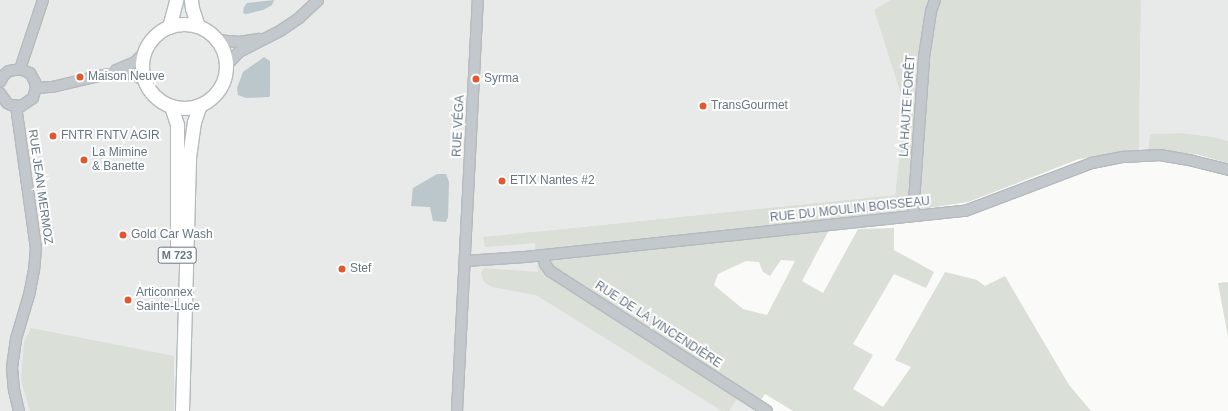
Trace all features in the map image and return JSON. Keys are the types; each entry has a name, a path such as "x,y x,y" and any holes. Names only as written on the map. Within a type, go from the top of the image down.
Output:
{"main road":[{"path":"169,27 176,0"},
{"path":"191,0 198,26"},
{"path":"184,24 198,26 208,31 217,40 223,50 226,66 223,82 218,91 210,99 200,105 183,108 171,106 160,101 151,92 144,81 142,69 144,52 153,37 169,27 184,24"},
{"name":"M 723","path":"182,408 189,157 194,122 200,105"},
{"name":"M 723","path":"171,106 177,125 178,335 182,408"}],"street":[{"path":"20,69 43,0"},
{"path":"226,66 239,52 269,37 299,18 318,0"},
{"name":"RUE VÉGA","path":"457,411 478,0"},
{"name":"LA HAUTE FORÊT","path":"913,216 924,57 931,11 935,0"},
{"path":"217,40 239,42 269,37"},
{"path":"36,88 52,87 103,75 128,66 144,52"},
{"path":"0,82 4,74 9,71 20,69 30,74 36,82 34,98 30,102 16,106 7,103 0,94"},
{"path":"103,75 129,73 138,76 144,81"},
{"name":"RUE JEAN MERMOZ","path":"16,106 36,248 34,270 29,295 16,339 12,368 14,390 19,411"},
{"name":"RUE DU MOULIN BOISSEAU","path":"465,257 543,255 965,211 1092,163 1124,156 1160,155 1193,161 1228,170"},
{"name":"RUE DE LA VINCENDIÈRE","path":"543,255 545,264 550,271 767,411"}],"shaded area":[{"path":"0,0 890,0 874,10 905,108 895,195 541,231 755,408 754,411 0,411"},
{"path":"274,0 272,5 263,10 246,14 243,13 244,7 247,3"},
{"path":"890,0 1141,0 1139,152 1079,159 968,202 909,211 835,219 802,281 823,293 858,229 894,228 894,250 934,272 926,288 894,274 853,344 873,355 853,389 883,407 911,367 895,360 945,272 977,280 985,286 1005,276 1069,385 1091,411 793,411 765,394 755,408 738,397 729,411 722,411 536,295 492,287 484,282 481,273 484,268 538,272 535,243 485,247 483,237 895,195 905,108 874,10","holes":["781,260 795,261 767,315 743,309 714,285 718,274 746,261 759,262 763,272 770,276"]},
{"path":"1141,0 1228,0 1228,141 1214,137 1182,133 1150,134 1148,151 1139,152"},
{"path":"264,57 270,61 269,97 246,98 238,95 237,88 243,72"},
{"path":"1182,133 1214,137 1228,141 1228,163 1195,154 1148,151 1150,134"},
{"path":"437,174 446,174 449,182 448,217 446,222 433,221 430,207 411,206 413,188"},
{"path":"1228,282 1228,337 1218,283"},
{"path":"31,328 174,356 174,411 30,411 21,380 24,342"}],"place":[{"name":"Maison Neuve","path":"80,77"},
{"name":"Syrma","path":"476,79"},
{"name":"TransGourmet","path":"703,106"},
{"name":"FNTR FNTV AGIR","path":"53,136"},
{"name":"La Mimine & Banette","path":"84,160"},
{"name":"ETIX Nantes #2","path":"502,181"},
{"name":"Gold Car Wash","path":"123,235"},
{"name":"Stef","path":"342,269"},
{"name":"Articonnex Sainte-Luce","path":"128,300"}]}
